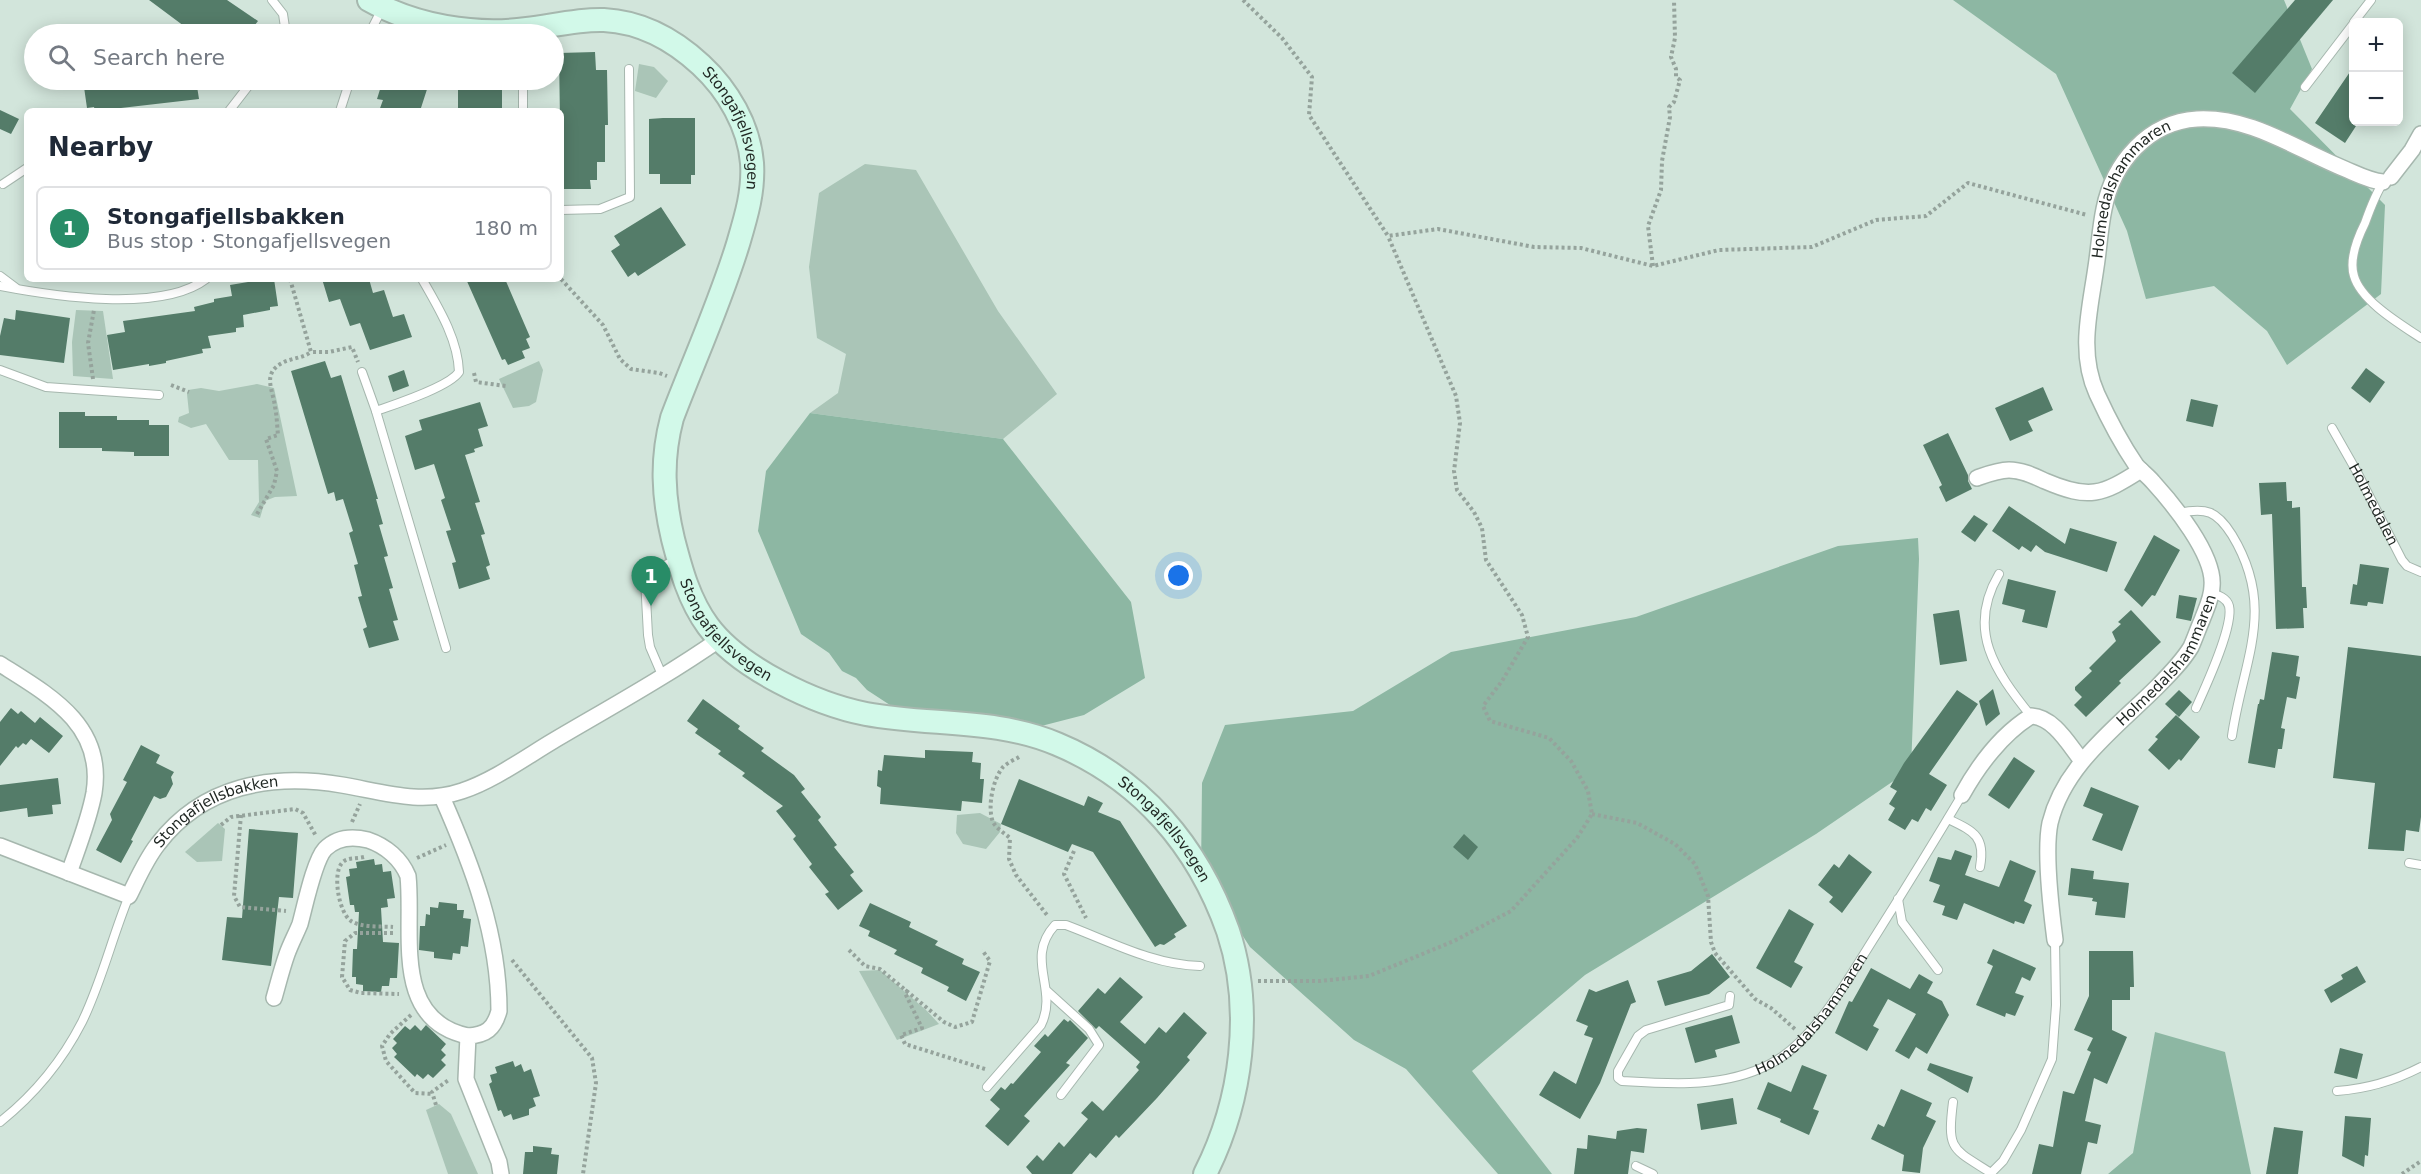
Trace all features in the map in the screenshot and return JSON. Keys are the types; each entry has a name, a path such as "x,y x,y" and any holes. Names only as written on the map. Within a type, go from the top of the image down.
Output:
{"street":[{"name":"Stongafjellsvegen","path":"375,4 436,24"},
{"name":"Stongafjellsvegen","path":"556,24 603,20 631,24 658,33 683,49 724,90 739,117 748,140 752,162 749,203 730,268 672,418 663,465 664,493 678,560 696,607 720,639 778,681 837,706 864,713 898,719 999,727 1054,743 1080,754 1124,781 1167,823 1199,869 1216,901 1234,950 1241,983 1243,1013 1238,1069 1221,1137 1205,1174"},
{"name":"Holmedalshammaren","path":"2055,940 2049,880 2050,823 2061,795 2082,761 2170,673 2190,648 2211,592 2212,574 2202,552 2179,513 2141,470 2116,432 2096,392 2090,373 2086,331 2102,220 2111,183 2118,169 2156,130 2195,119 2226,120 2256,129 2365,177 2387,179"},
{"path":"2387,179 2412,150 2421,134"},
{"path":"1977,478 2010,470 2024,472 2066,490 2091,492 2118,486 2141,470"},
{"name":"Stongafjellsbakken","path":"129,896 153,852 174,826 191,811 236,788 284,779 309,780 393,796 442,797 465,791 720,639"},
{"path":"0,664 32,684 67,711 86,734 92,750 95,771 93,793 69,873"},
{"path":"2031,716 2047,721 2082,761"},
{"name":"Holmedalshammaren","path":"1962,795 1974,773 2013,730 2031,716"},
{"path":"274,998 286,955 323,850 336,840 346,838 374,842 403,864 409,890 411,970 420,999 443,1026 455,1034 468,1036 486,1033 492,1028 499,1011 492,945 481,894 470,860 442,797"},
{"path":"0,846 129,896"},
{"path":"468,1036 466,1079 499,1162 501,1174"}],"lane":[{"path":"272,0 283,14 284,24"},
{"path":"2358,18 2371,0"},
{"name":"Stongafjellsvegen","path":"371,24 375,4"},
{"path":"2305,87 2349,30"},
{"path":"564,210 600,209 630,197 629,69"},
{"path":"231,108 246,90"},
{"path":"341,108 347,90"},
{"path":"523,90 523,108"},
{"path":"3,184 24,170"},
{"path":"2387,179 2359,235 2352,264 2353,275 2363,293 2394,320 2421,338"},
{"path":"0,276 17,289"},
{"path":"0,286 96,300 178,292 200,282"},
{"path":"376,411 442,385 455,378 459,372 457,352 453,341 424,282"},
{"path":"0,370 46,387 159,395"},
{"path":"362,372 376,411 446,648"},
{"name":"Holmedalen","path":"2332,428 2402,560 2407,566 2421,572"},
{"path":"2179,513 2204,510 2220,519 2237,543 2254,591 2254,637 2232,736"},
{"path":"662,675 649,641 645,579 648,571 678,560"},
{"path":"1999,574 1986,598 1983,622 1985,635 1995,664 2031,716"},
{"path":"2196,708 2220,650 2229,617 2229,606 2224,597 2211,592"},
{"name":"Holmedalshammaren","path":"1730,996 1729,1005 1654,1028 1638,1036 1618,1071 1618,1078 1622,1081 1674,1084 1727,1080 1775,1062 1827,1013 1962,795"},
{"path":"1948,819 1970,830 1978,839 1982,847 1980,867"},
{"path":"2409,863 2421,865"},
{"name":"Stongafjellsbakken","path":"0,1122 33,1092 53,1069 82,1022 129,896"},
{"path":"1899,899 1902,922 1927,952 1938,970"},
{"path":"987,1087 1041,1025 1046,1016 1047,991 1040,958 1043,942 1055,925 1066,925 1161,961 1200,966"},
{"name":"Holmedalshammaren","path":"1991,1173 2003,1161 2021,1130 2052,1059 2056,1005 2055,940"},
{"path":"1047,991 1089,1029 1099,1046 1061,1095"},
{"path":"2337,1091 2365,1087 2421,1067"},
{"path":"1953,1102 1950,1125 1952,1144 1958,1151 1991,1173"},
{"path":"1636,1166 1653,1174"}],"path":[{"path":"1241,983 1275,980 1320,981 1369,976 1454,941 1511,911 1577,838 1592,814 1588,791 1571,761 1549,738 1490,721 1483,706 1502,681 1528,637 1522,615 1486,560 1482,528 1457,490 1454,471 1460,423 1456,396 1389,237 1309,115 1312,77 1282,38 1243,0"},
{"path":"1653,266 1648,226 1661,190 1662,161 1670,117 1669,107 1674,102 1680,80 1676,76 1671,57 1671,48 1675,38 1674,0"},
{"path":"1389,237 1438,229 1534,247 1581,248 1653,266 1719,250 1812,247 1876,220 1926,216 1968,183 2102,220"},
{"path":"291,282 311,352"},
{"path":"564,282 603,325 620,359 631,369 659,373 674,378"},
{"path":"95,392 88,343 96,300"},
{"path":"257,514 274,485 277,471 266,439 278,435 275,404 269,387 275,369 284,362 311,352 330,352 352,347 362,372"},
{"path":"472,367 476,382 506,387"},
{"path":"171,386 189,392"},
{"path":"1019,757 1004,766 998,774 990,808 991,815 994,824 1010,838 1009,859 1016,875 1055,925"},
{"path":"221,825 231,817 295,809 303,813 323,850"},
{"path":"1592,814 1637,824 1675,844 1695,864 1708,896 1711,942 1715,953 1755,999 1771,1008 1804,1036"},
{"path":"241,815 234,896 240,907 303,912"},
{"path":"374,842 365,857 350,858 339,866 337,875 341,909 352,921 361,925 409,931"},
{"path":"403,864 450,844"},
{"path":"1074,851 1064,874 1095,936"},
{"path":"409,931 355,933 345,941 342,977 350,990 420,999"},
{"path":"492,945 517,963 592,1058 596,1083 583,1174"},
{"path":"849,950 865,966 879,969 908,990 944,1022 955,1027 972,1022 990,961 982,950"},
{"path":"908,990 905,993 922,1028 901,1035 905,1044 999,1073"},
{"path":"420,999 382,1046 383,1056 415,1093 433,1094"},
{"path":"435,1105 432,1092 466,1066"},
{"path":"2402,1174 2421,1161"}],"green space":[{"path":"1953,0 2284,0 2312,69 2290,109 2385,205 2381,294 2287,365 2267,331 2214,286 2146,299 2127,231 2056,74"},
{"path":"639,64 654,67 668,81 656,98 635,91"},
{"path":"865,164 916,170 998,311 1057,394 1003,439 810,413 838,393 846,354 817,338 809,267 819,193"},
{"path":"76,310 103,311 113,379 73,376 72,342"},
{"path":"539,361 543,370 536,402 529,406 513,408 499,379"},
{"path":"257,384 274,388 297,496 275,497 265,501 260,518 251,515 259,502 258,460 229,460 206,424 191,428 178,422 179,417 189,413 188,390 201,388 219,391"},
{"path":"810,413 1003,439 1131,602 1145,678 1084,715 1010,734 893,707 867,690 856,678 842,671 829,653 801,634 758,531 766,471"},
{"path":"1918,538 1911,769 1816,834 1585,975 1472,1071 1552,1174 1498,1174 1406,1069 1354,1040 1250,947 1201,872 1202,783 1225,725 1353,711 1451,652 1636,617 1838,546"},
{"path":"980,813 1001,824 1000,832 986,849 963,844 956,833 957,815"},
{"path":"218,823 225,829 222,861 197,862 185,852"},
{"path":"880,970 939,1024 897,1040 859,971"},
{"path":"2155,1032 2225,1052 2251,1174 2108,1174 2133,1153"},
{"path":"439,1104 451,1114 478,1174 448,1174 426,1110"}],"building":[{"path":"149,0 227,0 258,21 256,24 181,24"},
{"path":"2295,0 2333,0 2255,93 2232,73"},
{"path":"595,52 596,70 607,70 608,125 605,125 605,162 597,162 597,180 590,180 591,189 564,189 564,108 560,108 560,90 564,90 564,53"},
{"path":"2349,73 2349,126 2356,126 2345,143 2315,123"},
{"path":"84,90 198,90 199,99 121,108 87,108"},
{"path":"380,90 427,90 421,108 380,108 383,100 377,99"},
{"path":"458,90 502,90 502,108 458,108"},
{"path":"0,110 19,119 11,134 0,129"},
{"path":"695,118 695,175 691,175 691,184 660,184 660,174 649,174 649,119"},
{"path":"661,207 686,245 638,276 635,272 628,277 611,251 620,245 614,236"},
{"path":"274,282 278,306 270,307 270,310 243,315 244,327 236,328 236,332 208,336 211,348 202,349 203,353 166,361 166,363 113,370 107,335 125,332 123,321 195,311 194,307 214,302 214,299 232,296 230,285"},
{"path":"323,282 370,282 373,293 384,290 393,317 404,314 412,337 370,350 360,323 350,326 340,299 329,302"},
{"path":"467,282 506,282 530,337 526,339 530,348 522,351 525,358 508,365 505,359 502,360"},
{"path":"16,310 70,318 64,363 0,355 0,336 4,318 15,320"},
{"path":"325,361 331,378 341,375 378,499 376,499 383,524 379,525 388,556 384,557 393,588 389,589 398,620 393,621 399,640 369,648 363,629 367,627 358,597 362,596 354,565 358,564 349,533 353,531 343,499 336,501 334,492 328,494 291,371"},
{"path":"2366,368 2385,382 2370,403 2351,388"},
{"path":"404,370 409,386 393,392 388,376"},
{"path":"2043,387 2053,410 2028,421 2033,431 2010,441 1995,408"},
{"path":"2191,399 2218,405 2213,427 2186,421"},
{"path":"480,402 488,426 478,429 483,446 465,455 480,502 475,503 485,534 481,535 490,565 486,567 490,579 459,589 452,563 456,562 446,531 451,530 441,500 445,498 434,464 415,470 405,436 422,430 419,420"},
{"path":"59,412 85,412 85,416 117,416 117,420 149,420 149,425 169,425 169,456 134,456 134,452 102,451 102,448 59,448"},
{"path":"1948,433 1968,475 1972,489 1946,502 1939,487 1942,485 1923,445"},
{"path":"2286,482 2287,501 2292,501 2292,508 2300,507 2302,587 2306,587 2307,608 2303,608 2304,628 2276,629 2272,514 2261,515 2259,483"},
{"path":"2009,506 2065,544 2070,528 2117,542 2107,572 2045,552 2036,545 2031,552 2022,546 2019,550 1992,531"},
{"path":"1974,515 1988,524 1975,542 1961,532"},
{"path":"2154,535 2180,550 2155,596 2152,595 2142,607 2124,590"},
{"path":"2360,564 2389,568 2383,604 2368,602 2367,606 2350,604 2353,584 2357,585"},
{"path":"2008,579 2056,591 2047,628 2022,622 2025,610 2002,604"},
{"path":"2179,595 2197,598 2191,621 2176,618"},
{"path":"1959,610 1967,661 1940,665 1933,614"},
{"path":"2131,610 2161,642 2119,681 2121,683 2086,717 2074,705 2082,697 2075,687 2092,671 2089,668 2116,641 2112,632 2121,624 2118,622"},
{"path":"2348,647 2421,656 2421,817 2419,832 2406,830 2404,851 2368,849 2375,783 2333,778"},
{"path":"2272,652 2299,656 2296,676 2300,677 2296,699 2287,697 2281,728 2285,729 2282,749 2278,749 2275,768 2248,763 2258,704 2260,699 2264,700"},
{"path":"1993,689 2000,714 1986,726 1979,701"},
{"path":"1957,690 1978,704 1929,774 1947,785 1931,811 1926,808 1918,822 1912,819 1905,830 1888,820 1895,808 1889,804 1897,791 1890,787 1904,763"},
{"path":"2179,690 2192,702 2179,717 2165,704"},
{"path":"703,699 740,726 738,729 764,748 761,751 794,775 805,789 801,792 821,817 818,820 837,845 834,847 854,872 850,875 863,891 838,910 825,894 829,892 809,867 812,864 793,839 796,836 776,811 783,806 742,776 745,773 718,754 721,751 695,733 698,729 687,721"},
{"path":"11,708 18,714 21,711 35,723 40,717 63,736 49,753 31,739 26,745 23,743 18,748 16,746 0,766 0,722"},
{"path":"2176,715 2200,737 2181,761 2179,759 2169,770 2148,750 2158,739 2155,737"},
{"path":"141,745 160,755 156,763 174,772 171,777 173,784 166,797 160,799 154,796 121,863 96,850 112,820 110,814 127,782 123,780"},
{"path":"925,750 973,752 972,762 981,763 980,779 984,779 982,803 962,801 961,811 880,804 881,788 877,786 878,770 882,771 884,755 925,758"},
{"path":"2014,757 2035,771 2009,809 1988,795"},
{"path":"58,778 61,804 52,805 53,814 28,817 27,808 0,812 0,785"},
{"path":"1019,779 1084,806 1088,796 1103,803 1098,812 1120,821 1187,926 1174,934 1176,937 1164,945 1160,944 1155,947 1093,852 1072,844 1068,852 1001,824"},
{"path":"2091,787 2139,806 2122,851 2092,840 2103,814 2083,806"},
{"path":"249,829 298,833 293,898 279,897 271,966 222,960 227,917 242,918"},
{"path":"1464,834 1478,847 1468,860 1453,847"},
{"path":"1955,850 1972,856 1965,875 1999,887 2010,860 2036,871 2024,901 2032,905 2024,924 2015,921 2014,924 1964,903 1957,920 1942,915 1945,906 1933,902 1940,885 1929,881 1938,857 1951,860"},
{"path":"1849,854 1872,872 1842,913 1829,902 1833,897 1818,885 1834,864 1839,868"},
{"path":"374,859 375,865 382,864 383,872 391,871 395,898 387,899 388,907 381,908 383,942 399,943 397,978 390,978 389,986 382,986 381,992 363,991 363,985 356,984 356,977 352,977 353,949 357,949 359,912 355,912 354,905 350,905 346,877 350,876 349,869 357,868 356,862"},
{"path":"2071,868 2094,871 2093,879 2129,883 2125,918 2095,915 2097,902 2092,901 2093,898 2068,895"},
{"path":"439,902 457,904 457,910 464,910 463,918 471,919 468,947 461,946 460,954 453,953 452,960 434,958 434,952 419,950 420,926 425,926 426,914 430,915 430,907 438,908"},
{"path":"870,903 911,922 909,927 938,941 935,945 964,959 962,964 980,972 966,1001 947,991 949,987 921,973 923,968 894,954 897,950 868,936 870,931 859,926"},
{"path":"1789,909 1814,924 1794,962 1803,967 1791,988 1756,968"},
{"path":"1993,949 2036,968 2030,981 2022,977 2015,993 2024,996 2015,1016 2006,1013 2005,1017 1976,1005 1993,966 1987,963"},
{"path":"2089,951 2133,951 2134,987 2130,987 2130,1000 2112,1000 2112,1030 2127,1037 2107,1084 2094,1078 2085,1121 2101,1125 2097,1144 2088,1142 2081,1174 2032,1174 2039,1144 2053,1147 2063,1091 2074,1094 2091,1052 2087,1050 2093,1038 2074,1030 2089,996"},
{"path":"1712,954 1730,977 1709,994 1665,1006 1657,981 1691,971"},
{"path":"2357,966 2366,982 2331,1003 2324,990 2343,979 2341,975"},
{"path":"1871,968 1910,989 1919,974 1933,982 1927,993 1942,1001 1949,1015 1927,1054 1916,1047 1909,1059 1895,1051 1916,1014 1888,999 1873,1026 1879,1029 1867,1051 1835,1033 1849,1001 1852,1002"},
{"path":"1120,977 1143,997 1120,1022 1145,1044 1159,1027 1166,1033 1184,1012 1207,1033 1187,1057 1190,1060 1157,1098 1119,1138 1116,1135 1096,1158 1090,1153 1072,1174 1032,1174 1026,1167 1037,1155 1043,1161 1059,1142 1064,1147 1088,1119 1081,1113 1092,1101 1103,1111 1139,1070 1136,1067 1140,1062 1099,1026 1096,1029 1078,1011 1098,988 1105,994"},
{"path":"1628,980 1636,1002 1631,1004 1600,1083 1580,1119 1539,1095 1554,1071 1576,1084 1593,1038 1584,1035 1588,1026 1576,1021 1589,989 1596,992"},
{"path":"1732,1015 1740,1043 1715,1050 1717,1057 1695,1063 1685,1028"},
{"path":"1064,1019 1068,1022 1070,1020 1088,1038 1066,1063 1070,1065 1024,1116 1030,1121 1008,1146 985,1126 1000,1109 990,1100 1001,1087 1005,1090 1011,1083 1013,1084 1041,1052 1034,1046 1045,1034 1048,1037"},
{"path":"415,1025 421,1031 426,1025 446,1044 441,1050 446,1055 441,1060 446,1065 433,1078 428,1074 423,1079 417,1074 415,1077 394,1057 397,1054 392,1048 397,1043 393,1039 405,1026 410,1030"},
{"path":"2340,1048 2363,1054 2357,1079 2334,1073"},
{"path":"513,1061 515,1067 521,1064 524,1072 531,1069 540,1096 533,1098 536,1106 529,1109 529,1115 513,1120 511,1114 504,1117 501,1110 498,1111 489,1084 492,1082 490,1075 497,1073 495,1067"},
{"path":"1930,1063 1973,1077 1968,1093 1927,1070"},
{"path":"1802,1065 1827,1075 1813,1109 1819,1111 1809,1135 1757,1109 1768,1082 1791,1092"},
{"path":"1901,1089 1932,1103 1926,1116 1936,1121 1923,1148 1920,1173 1902,1171 1904,1155 1871,1139 1878,1124 1884,1127"},
{"path":"1733,1098 1737,1124 1701,1130 1697,1104"},
{"path":"2345,1116 2371,1118 2368,1156 2365,1155 2364,1167 2342,1156"},
{"path":"2274,1127 2303,1131 2298,1174 2266,1174"},
{"path":"1647,1129 1644,1153 1631,1151 1628,1174 1574,1174 1577,1148 1587,1149 1588,1135 1616,1139 1617,1131"},
{"path":"533,1146 552,1148 551,1154 559,1155 557,1174 523,1174 525,1152 533,1152"}],"place":[{"name":"Stongafjellsbakken","path":"651,606"}]}
